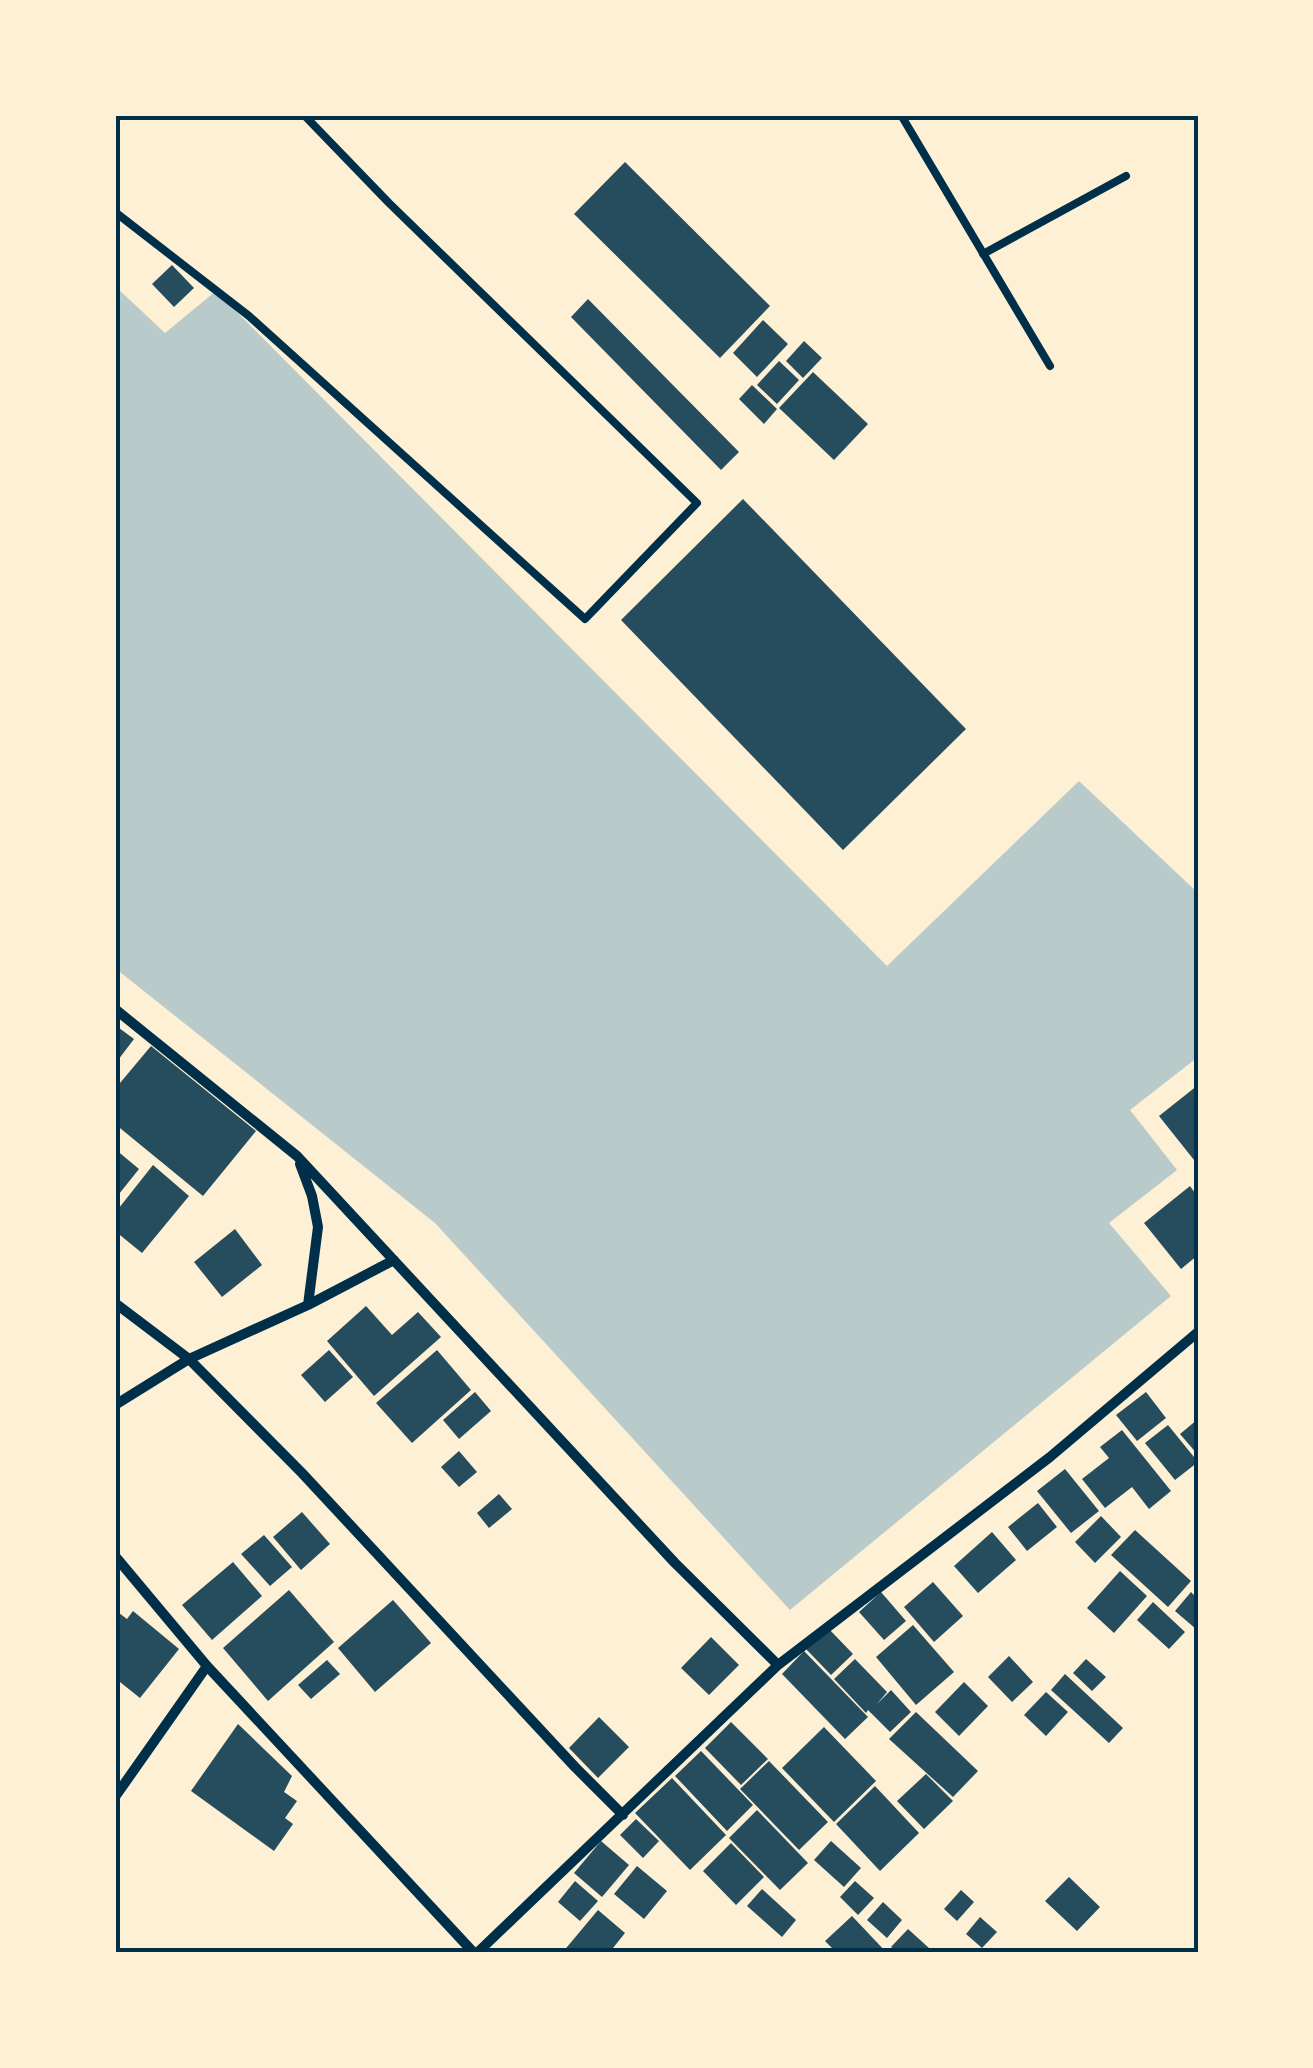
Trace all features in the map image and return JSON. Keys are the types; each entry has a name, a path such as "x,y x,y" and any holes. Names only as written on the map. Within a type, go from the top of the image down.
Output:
{"street":[{"path":"115,1009 297,1156 675,1563 778,1665"},
{"path":"297,1156 312,1196 318,1227 308,1305"},
{"path":"115,1405 189,1359 308,1305 394,1260"},
{"path":"115,1303 189,1359 302,1472 487,1674 624,1814"},
{"path":"115,1556 207,1666 476,1953 778,1665 1050,1457 1198,1332"},
{"path":"115,1796 207,1666"}],"lane":[{"path":"115,212 249,316 585,619 696,503 304,115"},
{"path":"901,115 1050,366"},
{"path":"983,254 1126,176"}],"shaded area":[{"path":"115,286 165,333 216,291 887,966 1079,781 1198,893 1198,1057 1130,1110 1177,1170 1109,1223 1171,1296 790,1610 435,1223 115,968"}],"building":[{"path":"625,162 770,306 720,358 574,214"},
{"path":"172,265 194,288 174,307 152,284"},
{"path":"588,299 739,452 721,470 571,317"},
{"path":"763,320 788,344 757,377 733,353"},
{"path":"804,341 822,358 803,378 786,361"},
{"path":"779,361 799,380 777,404 757,385"},
{"path":"813,372 868,424 834,460 779,408"},
{"path":"752,385 777,409 764,424 739,399"},
{"path":"743,499 966,729 843,850 621,620"},
{"path":"115,1025 134,1039 115,1064"},
{"path":"151,1046 256,1131 203,1196 115,1124 115,1089"},
{"path":"1198,1085 1198,1165 1159,1116"},
{"path":"115,1149 139,1169 115,1199"},
{"path":"153,1165 189,1196 142,1253 115,1231 115,1213"},
{"path":"1190,1186 1198,1197 1198,1255 1181,1269 1144,1223"},
{"path":"235,1229 262,1265 222,1297 194,1262"},
{"path":"366,1306 392,1335 418,1312 441,1337 374,1396 327,1341"},
{"path":"329,1350 353,1377 325,1402 301,1375"},
{"path":"437,1350 471,1390 412,1443 376,1403"},
{"path":"475,1392 491,1411 459,1439 443,1420"},
{"path":"1146,1392 1166,1418 1137,1441 1116,1415"},
{"path":"1198,1419 1198,1455 1180,1434"},
{"path":"1168,1425 1198,1462 1175,1480 1145,1443"},
{"path":"1122,1430 1171,1491 1149,1509 1132,1487 1105,1508 1082,1479 1109,1458 1100,1447"},
{"path":"459,1451 477,1472 459,1487 441,1467"},
{"path":"1065,1469 1099,1511 1071,1533 1037,1491"},
{"path":"499,1494 512,1509 489,1528 477,1513"},
{"path":"1038,1503 1057,1527 1027,1551 1008,1527"},
{"path":"302,1512 330,1544 301,1570 273,1537"},
{"path":"1101,1516 1121,1537 1095,1563 1075,1542"},
{"path":"1135,1530 1191,1581 1168,1607 1111,1555"},
{"path":"992,1532 1016,1560 978,1593 954,1566"},
{"path":"264,1535 292,1567 270,1586 241,1554"},
{"path":"233,1562 262,1596 212,1640 182,1605"},
{"path":"1120,1571 1147,1596 1114,1633 1087,1608"},
{"path":"933,1582 963,1616 934,1642 904,1607"},
{"path":"289,1590 334,1642 268,1701 223,1648"},
{"path":"881,1592 906,1621 884,1640 859,1612"},
{"path":"1191,1592 1198,1599 1196,1629 1175,1611"},
{"path":"393,1600 431,1643 375,1692 338,1648"},
{"path":"1153,1602 1185,1632 1169,1649 1137,1620"},
{"path":"115,1610 127,1619 133,1611 179,1649 140,1698 115,1678"},
{"path":"913,1625 954,1672 916,1705 876,1657"},
{"path":"828,1628 853,1654 831,1675 806,1649"},
{"path":"711,1637 739,1665 709,1695 681,1668"},
{"path":"804,1651 868,1717 845,1739 782,1674"},
{"path":"1009,1656 1033,1682 1012,1702 988,1677"},
{"path":"855,1659 887,1692 877,1704 891,1690 911,1712 890,1732 834,1679"},
{"path":"1086,1659 1106,1677 1092,1691 1073,1673"},
{"path":"327,1660 340,1674 311,1699 298,1685"},
{"path":"1065,1674 1123,1728 1109,1743 1051,1690"},
{"path":"964,1682 988,1706 959,1736 935,1712"},
{"path":"1046,1692 1068,1712 1046,1736 1024,1715"},
{"path":"916,1712 978,1771 953,1797 889,1739"},
{"path":"599,1717 629,1747 598,1778 569,1748"},
{"path":"731,1722 768,1759 741,1785 705,1748"},
{"path":"238,1724 292,1776 284,1792 297,1801 285,1818 293,1824 274,1851 191,1791"},
{"path":"824,1727 876,1781 834,1822 782,1768"},
{"path":"701,1751 753,1805 727,1831 675,1776"},
{"path":"769,1761 828,1822 799,1850 740,1789"},
{"path":"926,1774 953,1801 924,1829 897,1801"},
{"path":"672,1778 726,1835 690,1870 635,1813"},
{"path":"875,1786 919,1833 880,1871 836,1824"},
{"path":"757,1810 808,1863 780,1890 729,1838"},
{"path":"636,1819 659,1841 643,1858 620,1835"},
{"path":"601,1841 629,1865 602,1897 574,1873"},
{"path":"831,1841 861,1868 844,1887 814,1860"},
{"path":"731,1843 764,1877 736,1905 703,1871"},
{"path":"637,1866 667,1891 644,1919 614,1894"},
{"path":"1069,1877 1100,1907 1077,1931 1045,1901"},
{"path":"575,1881 598,1901 580,1921 558,1902"},
{"path":"855,1881 874,1898 858,1915 840,1897"},
{"path":"762,1889 796,1920 782,1937 747,1906"},
{"path":"961,1890 974,1902 957,1921 944,1909"},
{"path":"883,1902 902,1920 887,1938 867,1920"},
{"path":"598,1910 625,1933 609,1953 562,1953"},
{"path":"852,1916 887,1953 837,1953 825,1941"},
{"path":"980,1917 997,1932 982,1948 966,1934"},
{"path":"908,1929 929,1948 925,1953 898,1953 891,1947"}]}
